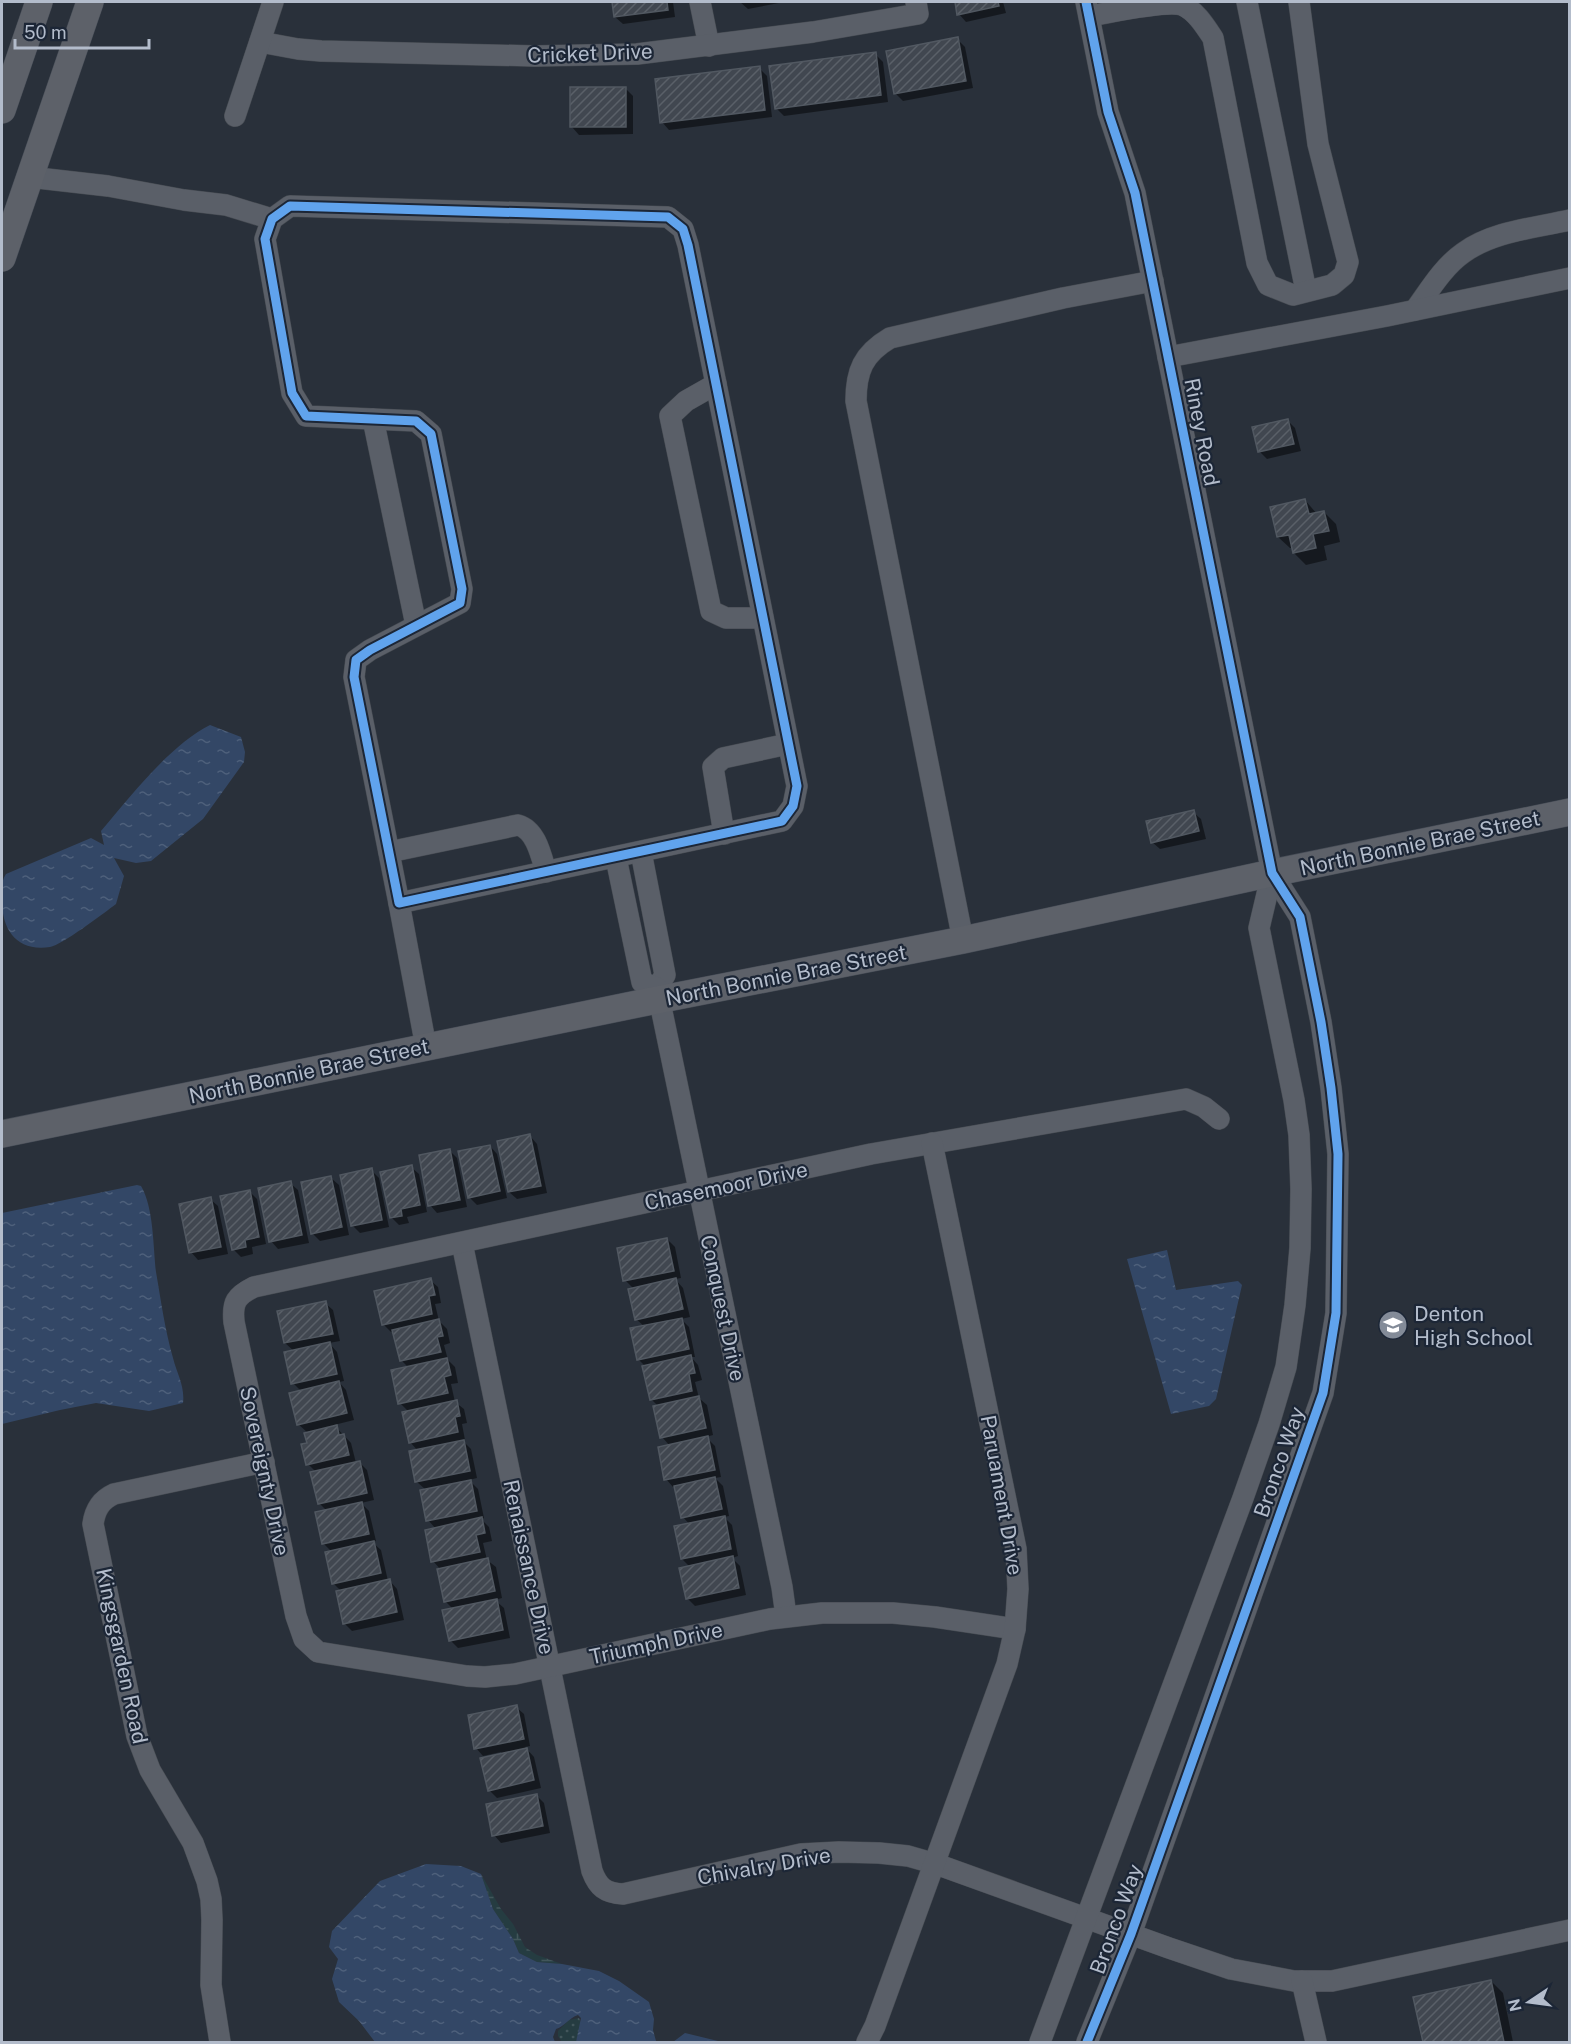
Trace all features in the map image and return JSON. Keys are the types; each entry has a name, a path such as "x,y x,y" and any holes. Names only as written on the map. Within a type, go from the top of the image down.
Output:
{"main road":[{"path":"2,110 39,2"},
{"path":"2,258 90,2"},
{"name":"North Bonnie Brae Street","path":"2,1134 426,1047 658,994 963,940 1569,812"}],"street":[{"path":"235,116 273,2"},
{"path":"700,2 709,46"},
{"path":"1247,2 1306,291"},
{"path":"1088,9 1161,3 1181,4 1198,16 1213,38 1257,263 1268,285 1293,294 1332,285 1344,275 1348,262 1318,144 1299,2"},
{"name":"Cricket Drive","path":"260,42 321,51 536,56 636,54 813,32 917,8"},
{"name":"Riney Road","path":"1088,9 1108,112 1135,193 1272,873"},
{"path":"30,177 108,186 226,205 272,219"},
{"path":"399,903 782,821 793,806 796,786 688,245 683,229 669,217 290,206 272,219 265,239 292,393 306,416 416,421 432,434 462,590 460,603 370,650 356,660 354,677 426,1047"},
{"path":"1415,310 1443,271 1462,253 1486,239 1569,220"},
{"path":"1168,357 1569,278"},
{"path":"963,940 856,401 856,383 860,366 879,345 890,338 1063,298 1153,280"},
{"path":"716,384 686,401 670,416 711,611 726,618 763,618"},
{"path":"373,419 416,626"},
{"path":"724,834 712,767 723,758 788,744"},
{"path":"388,852 518,825 525,827 540,848 546,872"},
{"path":"615,858 642,982 658,994 665,975 642,852"},
{"name":"Bronco Way","path":"1040,2043 1243,1498 1286,1367 1300,1248 1301,1189 1299,1135 1294,1100 1259,928 1272,873"},
{"name":"Bronco Way","path":"1088,2043 1131,1934 1323,1393 1336,1313 1338,1154 1331,1088 1321,1022 1300,917 1272,873"},
{"name":"Conquest Drive","path":"658,994 782,1587 786,1616"},
{"name":"Chasemoor Drive","path":"235,1302 241,1294 254,1287 932,1143 1186,1099 1204,1107 1219,1119"},
{"name":"Paruament Drive","path":"867,2043 936,1864 1007,1664 1015,1629 1018,1589 1016,1549 932,1143"},
{"name":"Renaissance Drive","path":"462,1243 592,1871 602,1889"},
{"name":"Sovereignty Drive","path":"235,1302 234,1322 297,1616 304,1639"},
{"name":"Kingsgarden Road","path":"220,2043 211,1984 211,1899 202,1864 193,1843 185,1826 154,1778 137,1736 93,1524 98,1505 105,1498 114,1494 264,1462"},
{"name":"Triumph Drive","path":"304,1639 318,1652 467,1676 500,1676 786,1616 822,1613 893,1613 1015,1629"},
{"name":"Chivalry Drive","path":"602,1889 610,1893 623,1894 801,1854 840,1852 908,1856 1231,1969 1302,1981 1332,1981 1569,1930"},
{"path":"1302,1981 1316,2043"}],"green space":[{"path":"481,1874 525,1947 537,1955 562,1964 537,1962 519,1953 513,1939 493,1909"},
{"path":"579,2018 581,2023 576,2042 562,2042 558,2031 569,2020"}],"water":[{"path":"210,725 241,737 245,752 244,762 203,819 151,861 136,863 114,858 124,876 116,904 73,935 56,945 39,948 21,943 14,937 5,922 3,912 2,887 6,874 91,838 104,845 101,831 138,788 165,759 195,734"},
{"path":"141,1186 148,1205 161,1305 170,1347 182,1386 183,1403 149,1411 96,1403 2,1424 2,1213"},
{"path":"1167,1250 1176,1290 1238,1281 1242,1285 1216,1399 1209,1406 1171,1414 1127,1259"},
{"path":"426,1864 461,1866 481,1874 493,1909 513,1939 519,1953 537,1962 599,1971 619,1981 649,2002 654,2019 653,2030 656,2041 661,2042 576,2042 581,2018 578,2015 556,2029 553,2037 555,2042 375,2042 359,2021 339,2002 332,1979 338,1959 329,1947 332,1931 380,1881"},
{"path":"685,2033 722,2042 673,2042"}],"building":[{"path":"612,2 667,2 668,10 614,17"},
{"path":"955,2 998,2 999,6 957,15"},
{"path":"958,37 966,81 894,94 886,51"},
{"path":"876,52 881,95 775,109 769,66"},
{"path":"760,66 765,110 660,123 655,79"},
{"path":"570,87 626,87 626,127 570,127"},
{"path":"1288,419 1294,444 1258,452 1252,427"},
{"path":"1305,499 1309,514 1324,511 1329,531 1313,534 1316,548 1293,553 1289,535 1277,537 1270,507"},
{"path":"1194,810 1199,831 1151,843 1146,821"},
{"path":"530,1134 541,1186 508,1192 497,1141"},
{"path":"490,1145 500,1191 468,1198 458,1151"},
{"path":"450,1149 460,1200 428,1206 419,1155"},
{"path":"412,1165 420,1205 401,1209 402,1216 390,1218 380,1172"},
{"path":"372,1168 382,1220 351,1226 340,1175"},
{"path":"331,1176 342,1227 311,1234 301,1182"},
{"path":"291,1181 302,1235 269,1242 258,1188"},
{"path":"250,1190 259,1237 245,1240 246,1247 232,1250 220,1196"},
{"path":"211,1197 221,1247 189,1253 179,1204"},
{"path":"667,1238 674,1271 623,1281 617,1248"},
{"path":"431,1278 435,1295 429,1296 432,1314 382,1325 374,1291"},
{"path":"676,1278 683,1309 635,1320 628,1289"},
{"path":"326,1301 333,1334 284,1343 277,1311"},
{"path":"682,1318 689,1349 637,1360 630,1328"},
{"path":"439,1319 443,1336 437,1337 441,1352 400,1361 392,1330"},
{"path":"330,1342 337,1374 291,1384 284,1352"},
{"path":"691,1355 695,1373 689,1374 692,1391 650,1400 642,1366"},
{"path":"447,1358 451,1375 444,1377 448,1393 398,1404 391,1370"},
{"path":"339,1381 347,1413 297,1425 289,1393"},
{"path":"699,1396 706,1428 660,1438 653,1406"},
{"path":"457,1400 460,1416 455,1417 458,1432 409,1443 402,1412"},
{"path":"337,1425 339,1435 344,1434 349,1455 306,1465 301,1444 307,1443 304,1433"},
{"path":"708,1436 715,1470 664,1480 658,1447"},
{"path":"464,1440 470,1471 415,1482 409,1451"},
{"path":"360,1461 367,1493 318,1504 310,1472"},
{"path":"715,1477 722,1509 681,1518 674,1486"},
{"path":"471,1480 477,1511 426,1521 420,1490"},
{"path":"362,1502 369,1534 322,1544 315,1512"},
{"path":"725,1516 731,1549 681,1559 674,1526"},
{"path":"482,1517 485,1533 476,1535 480,1552 431,1562 425,1530"},
{"path":"374,1541 381,1573 332,1584 325,1552"},
{"path":"733,1556 739,1588 686,1599 679,1568"},
{"path":"488,1558 495,1591 444,1602 437,1569"},
{"path":"390,1579 397,1612 343,1624 336,1591"},
{"path":"497,1599 503,1630 449,1641 442,1610"},
{"path":"517,1705 524,1739 474,1749 468,1715"},
{"path":"527,1748 534,1780 488,1791 480,1758"},
{"path":"537,1794 543,1826 492,1836 486,1804"},
{"path":"1491,1980 1504,2042 1423,2042 1413,1997"}],"cycle path":[{"path":"1086,2 1108,112 1135,193 1272,873 1300,917 1321,1022 1338,1154 1336,1313 1323,1393 1131,1934 1087,2042"},
{"path":"290,206 668,217 683,229 797,786 793,806 782,821 399,903 354,677 356,660 370,650 460,603 462,589 431,434 416,421 306,416 292,393 265,239 272,219 290,206"}],"place":[{"name":"Denton High School","path":"1393,1325"}]}
